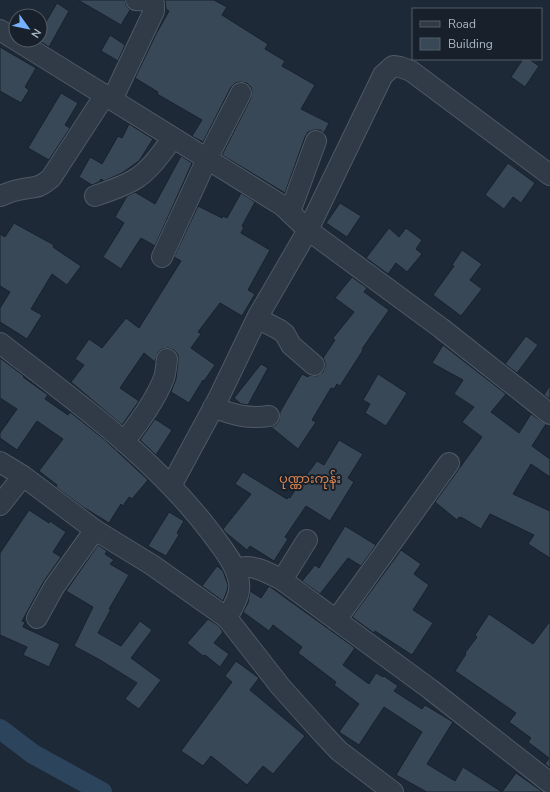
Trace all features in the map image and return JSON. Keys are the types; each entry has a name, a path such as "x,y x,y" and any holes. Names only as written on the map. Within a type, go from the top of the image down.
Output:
{"street":[{"path":"0,196 19,189 31,189 43,185 51,178 108,98 154,11 154,4 150,1 136,0"},
{"path":"29,48 290,212 308,230 441,328 550,414"},
{"path":"171,486 213,407 257,318 308,230 383,75 393,66 400,66 410,70 550,175"},
{"path":"162,257 207,159 241,93"},
{"path":"94,196 124,185 138,177 151,165 173,138"},
{"path":"290,212 316,141"},
{"path":"257,318 285,334 291,345 314,364"},
{"path":"0,343 124,442 171,486 197,514 228,555 239,579 240,588 237,600 227,618"},
{"path":"124,442 142,419 156,393 164,377 167,360"},
{"path":"213,407 231,414 245,417 257,418 269,416"},
{"path":"0,462 23,476 95,530 152,565 227,618 280,686 339,751 393,792"},
{"path":"336,620 449,463"},
{"path":"0,505 23,476"},
{"path":"37,618 54,587 95,530"},
{"path":"282,580 307,540"},
{"path":"235,569 242,566 257,568 282,580 430,689 550,783"}],"building":[{"path":"78,0 125,0 126,5 130,10 121,25"},
{"path":"165,0 214,0 227,7 222,15 268,44 265,49 285,61 282,66 315,85 301,109 329,123 324,133 320,130 308,132 285,193 222,155 251,98 251,87 247,83 235,83 231,87 203,142 192,136 202,120 157,94 158,92 135,78 169,11 166,9"},
{"path":"57,3 69,11 49,47 48,46 48,18"},
{"path":"110,35 125,45 118,61 101,51"},
{"path":"0,47 36,68 25,87 29,90 21,103 0,91"},
{"path":"522,60 530,60 539,66 525,87 511,77"},
{"path":"61,93 78,103 65,125 70,128 49,160 28,148"},
{"path":"129,124 153,139 139,161 122,173 104,181 101,179 99,182 92,185 79,177 90,157 102,164 118,136 122,138"},
{"path":"181,156 192,163 155,246 141,238 121,269 103,257 124,223 115,217 127,196 135,192 155,204"},
{"path":"508,163 535,183 521,203 513,197 504,209 485,195"},
{"path":"241,193 255,202 242,226 244,227 241,233 270,250 248,290 255,294 242,316 220,303 198,332 201,334 191,348 215,365 204,381 203,380 189,403 171,392 176,379 178,361 178,355 174,350 168,348 162,349 158,352 155,362 144,353 120,388 139,401 122,425 71,382 84,365 75,359 89,339 102,348 126,318 139,328 181,261 174,257 198,206 222,218 223,216 227,218"},
{"path":"340,203 361,216 347,237 326,223"},
{"path":"14,223 54,245 53,247 81,266 67,285 52,274 31,309 42,315 27,339 0,322 0,308 10,292 0,286 0,234 5,237"},
{"path":"389,228 399,237 406,228 422,240 416,249 422,254 407,272 396,263 388,274 366,258"},
{"path":"462,250 482,264 470,280 482,289 461,316 433,295 454,266 452,265"},
{"path":"352,277 367,288 364,292 389,310 362,349 363,350 340,386 337,384 334,389 331,388 312,420 316,422 298,449 271,427 276,425 279,421 280,412 302,374 308,377 309,375 317,376 323,372 325,362 323,358 335,340 333,338 354,312 335,298"},
{"path":"526,336 538,345 517,373 505,364"},
{"path":"443,345 506,394 491,412 519,433 531,414 546,424 532,446 550,459 550,477 531,464 513,494 550,511 550,558 528,544 534,535 490,514 481,529 461,517 457,520 435,502 482,437 462,422 474,407 454,394 463,380 432,363"},
{"path":"0,358 48,395 45,399 68,415 70,412 105,440 148,480 132,499 129,497 123,506 121,504 109,523 83,507 56,487 57,485 39,471 63,439 37,421 17,450 0,438 0,433 17,409 0,398"},
{"path":"261,364 268,368 248,405 241,404 234,398"},
{"path":"378,374 407,393 386,426 365,413 370,404 363,400"},
{"path":"550,385 550,399 544,395"},
{"path":"155,419 172,430 156,455 140,440"},
{"path":"339,440 363,454 348,478 354,482 330,521 306,506 285,537 288,539 274,561 250,546 247,550 225,532 223,529 251,494 235,484 243,472 287,499 288,497 290,498 303,478 317,461 324,465"},
{"path":"29,510 49,523 50,521 66,532 53,552 61,557 44,581 22,621 25,622 23,627 60,644 49,667 23,655 27,647 0,635 0,553"},
{"path":"169,512 184,521 177,533 179,535 166,556 148,546"},
{"path":"345,526 376,545 361,566 348,558 320,594 302,581 315,565 319,568"},
{"path":"98,545 107,551 105,554 114,560 110,564 129,575 109,609 111,609 98,633 121,646 140,621 152,630 131,658 161,680 139,709 125,699 137,683 74,646 93,607 66,591"},
{"path":"401,550 421,564 414,574 429,585 413,610 433,623 412,655 375,631 374,633 352,617"},
{"path":"217,566 223,571 228,585 223,601 202,586"},
{"path":"269,586 355,648 343,665 369,684 376,673 383,677 384,676 398,686 394,691 422,709 425,705 453,722 427,764 455,781 463,767 502,792 427,792 396,775 422,732 384,707 359,745 339,732 359,704 334,685 336,682 298,653 302,647 273,625 269,631 243,612 248,603 250,591 261,598"},
{"path":"489,614 533,644 550,621 550,768 545,764 549,758 528,742 531,738 509,722 516,713 455,671 466,654 465,653 477,637 475,635"},
{"path":"208,619 219,626 223,632 214,643 229,654 220,667 187,643"},
{"path":"236,661 259,678 250,690 305,736 273,774 263,766 247,785 211,756 203,766 181,751 232,682 225,676"},
{"path":"516,773 543,792 502,792"}],"waterway":[{"path":"0,729 33,754 102,792"}],"district":[{"name":"ပုဏ္ဏားကုန်း","path":"310,479"}]}
